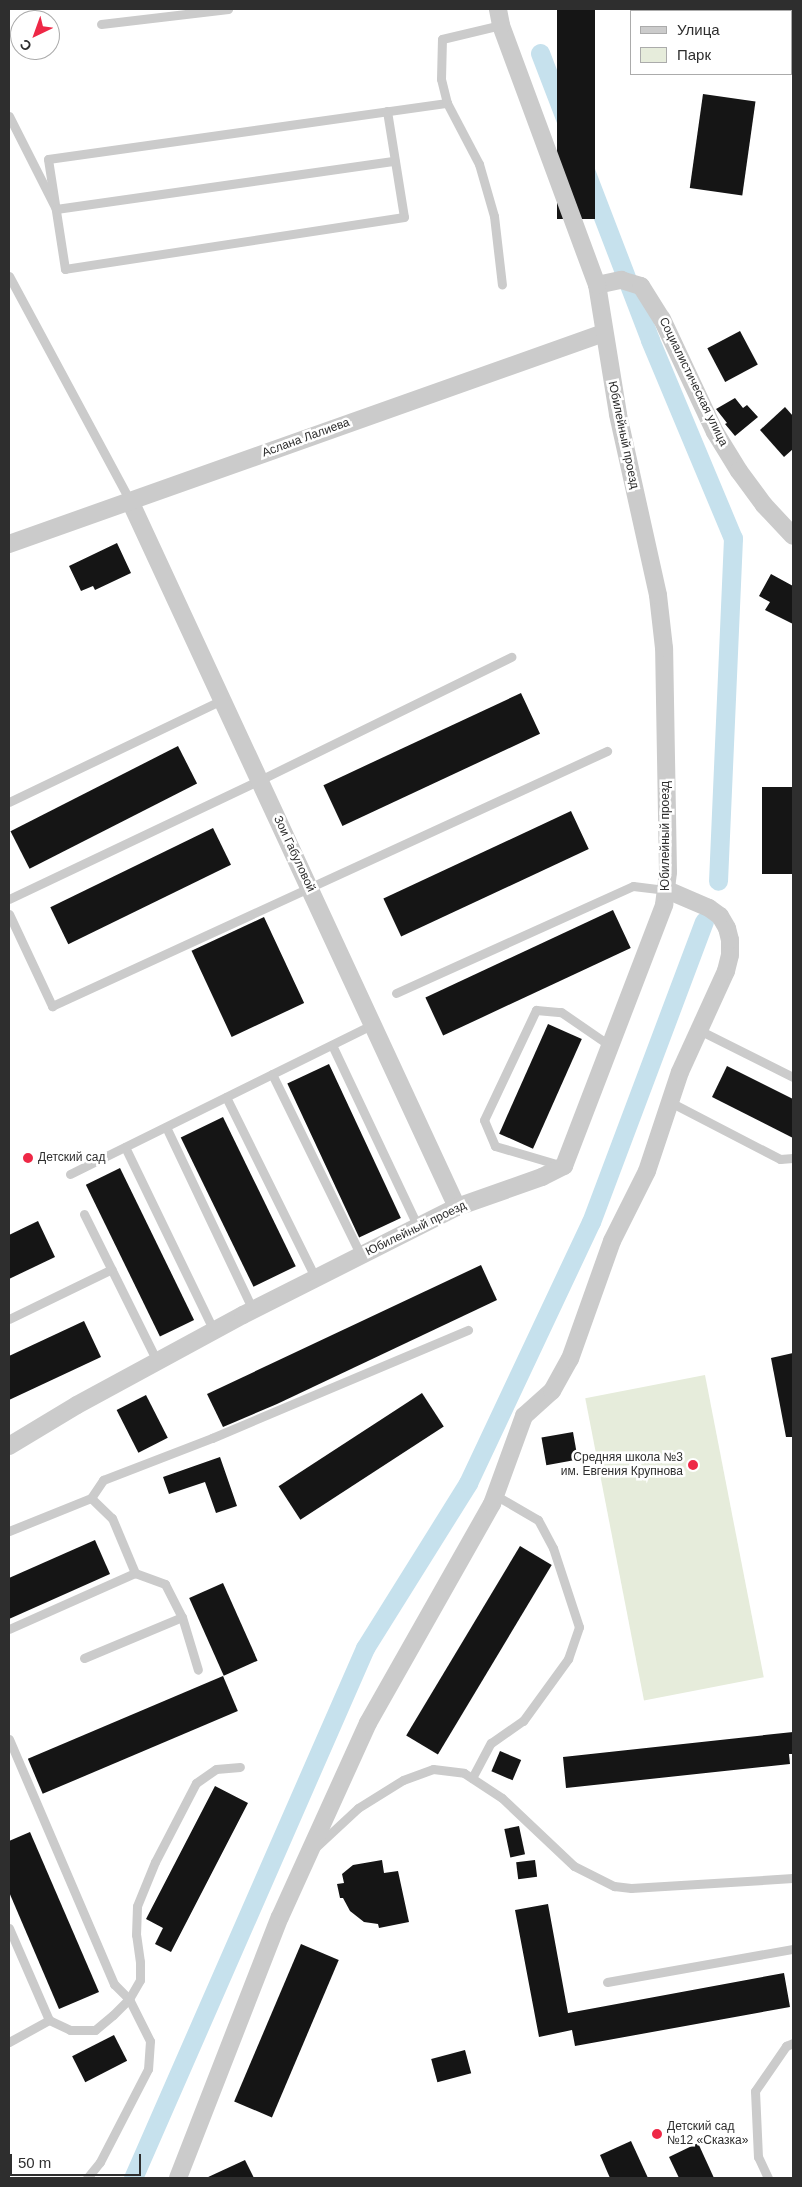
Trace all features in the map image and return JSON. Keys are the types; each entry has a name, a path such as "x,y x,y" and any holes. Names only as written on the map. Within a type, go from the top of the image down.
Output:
{"street":[{"name":"Юбилейный проезд","path":"9,1446 78,1405 253,1310 457,1207 542,1177 564,1166 664,905 667,890 662,630 658,594 618,414 597,285 500,17"},
{"name":"Социалистическая улица","path":"597,285 621,280 641,286 662,319 715,432 739,471 764,505 793,536"},
{"name":"Аслана Лалиева","path":"9,544 604,333"},
{"name":"Зои Габуловой","path":"130,501 457,1207"},
{"path":"178,2178 280,1917 368,1723 495,1495 524,1416 552,1391 570,1359 612,1241 647,1171 680,1072 726,971 730,940 727,928 720,916 710,908 667,890"}],"lane":[{"path":"100,24 228,9"},
{"path":"500,17 442,39 441,79 447,103 479,164 494,216 502,285"},
{"path":"387,111 404,217 65,269 48,159 387,111 447,103"},
{"path":"9,116 56,209"},
{"path":"56,209 395,161"},
{"path":"9,276 130,501"},
{"path":"9,899 260,780 511,657"},
{"path":"9,802 222,700"},
{"path":"9,914 52,1006 607,751"},
{"path":"396,993 633,886 667,890"},
{"path":"564,1166 495,1146 484,1120 536,1010 561,1012 609,1045"},
{"path":"70,1174 373,1024"},
{"path":"700,1030 793,1077"},
{"path":"332,1045 418,1227"},
{"path":"272,1074 361,1256"},
{"path":"226,1097 316,1279"},
{"path":"670,1102 780,1159 793,1158"},
{"path":"166,1127 253,1310"},
{"path":"124,1148 214,1331"},
{"path":"84,1214 157,1362"},
{"path":"9,1319 112,1269"},
{"path":"9,1531 91,1498 103,1480 221,1434 468,1330"},
{"path":"472,1778 491,1743 524,1721 568,1659 579,1627 553,1548 538,1520 495,1495"},
{"path":"91,1498 112,1518 135,1573"},
{"path":"9,1628 135,1573 165,1584 182,1617 198,1670"},
{"path":"84,1658 182,1617"},
{"path":"9,1738 114,1984 129,1999 150,2041 148,2069 100,2162 87,2178"},
{"path":"9,1928 50,2020 70,2030 94,2030 129,1999 140,1980 140,1962 136,1935 136,1906 155,1862 196,1783 216,1769 240,1767"},
{"path":"309,1854 358,1808 403,1780 433,1769 464,1772 502,1798 574,1866 614,1886 631,1888 793,1878"},
{"path":"607,1982 793,1949"},
{"path":"9,2042 50,2020"},
{"path":"768,2178 758,2157 755,2091 786,2046 793,2043"}],"green space":[{"path":"705,1375 764,1677 644,1701 585,1398"}],"building":[{"path":"557,9 595,9 595,219 557,219"},
{"path":"703,94 755,101 742,195 690,188"},
{"path":"740,331 758,365 725,382 707,348"},
{"path":"735,398 743,408 747,405 758,417 735,436 716,409"},
{"path":"785,407 793,416 793,449 784,457 760,430"},
{"path":"117,543 131,573 95,590 93,586 81,591 69,566"},
{"path":"771,574 793,586 793,624 765,610 770,602 759,596"},
{"path":"521,693 540,734 342,826 323,785"},
{"path":"178,746 197,783 30,869 10,831"},
{"path":"762,787 793,787 793,874 762,874"},
{"path":"571,811 589,849 401,937 383,898"},
{"path":"213,828 231,865 68,944 50,907"},
{"path":"613,910 631,948 443,1036 425,997"},
{"path":"264,917 304,1003 232,1037 191,951"},
{"path":"548,1024 582,1039 533,1149 499,1134"},
{"path":"329,1064 401,1218 359,1238 287,1083"},
{"path":"727,1066 793,1099 793,1138 712,1097"},
{"path":"223,1117 296,1266 254,1287 181,1138"},
{"path":"120,1168 194,1320 160,1337 86,1185"},
{"path":"38,1221 55,1257 9,1279 9,1235"},
{"path":"481,1265 497,1300 277,1404 223,1427 207,1394"},
{"path":"84,1321 101,1357 9,1400 9,1356"},
{"path":"793,1353 793,1437 786,1437 771,1358"},
{"path":"422,1393 444,1427 300,1520 279,1486"},
{"path":"146,1395 168,1438 138,1453 117,1410"},
{"path":"573,1432 578,1460 546,1465 541,1438"},
{"path":"220,1457 237,1506 216,1513 205,1482 169,1494 163,1477"},
{"path":"95,1540 110,1574 9,1619 9,1578"},
{"path":"520,1546 552,1565 438,1754 406,1735"},
{"path":"223,1583 258,1661 224,1676 189,1598"},
{"path":"223,1676 238,1711 43,1794 28,1759"},
{"path":"793,1732 793,1754 789,1754 790,1764 566,1788 563,1757"},
{"path":"500,1751 521,1760 513,1780 491,1771"},
{"path":"215,1786 248,1803 171,1952 155,1944 163,1928 146,1919"},
{"path":"519,1826 525,1854 510,1857 504,1829"},
{"path":"30,1832 99,1992 59,2009 9,1892 9,1841"},
{"path":"382,1860 384,1873 398,1871 409,1922 379,1928 378,1924 364,1922 350,1911 343,1898 340,1898 337,1884 344,1883 342,1874 353,1865"},
{"path":"535,1860 537,1877 518,1879 516,1862"},
{"path":"548,1904 568,2013 784,1973 790,2007 575,2046 572,2030 539,2037 515,1910"},
{"path":"301,1944 339,1960 272,2117 234,2101"},
{"path":"114,2035 127,2061 85,2082 72,2056"},
{"path":"465,2050 471,2073 437,2082 431,2059"},
{"path":"631,2141 648,2178 610,2178 600,2155"},
{"path":"698,2143 714,2178 679,2178 669,2157"},
{"path":"245,2160 254,2178 206,2178"}],"waterway":[{"path":"540,53 650,340 733,538 718,881"},
{"path":"133,2178 365,1648 468,1483 591,1222 704,922"}],"place":[{"name":"Детский сад","path":"28,1158"},
{"name":"Средняя школа №3 им. Евгения Крупнова","path":"693,1465"},
{"name":"Детский сад №12 «Сказка»","path":"657,2134"}]}
